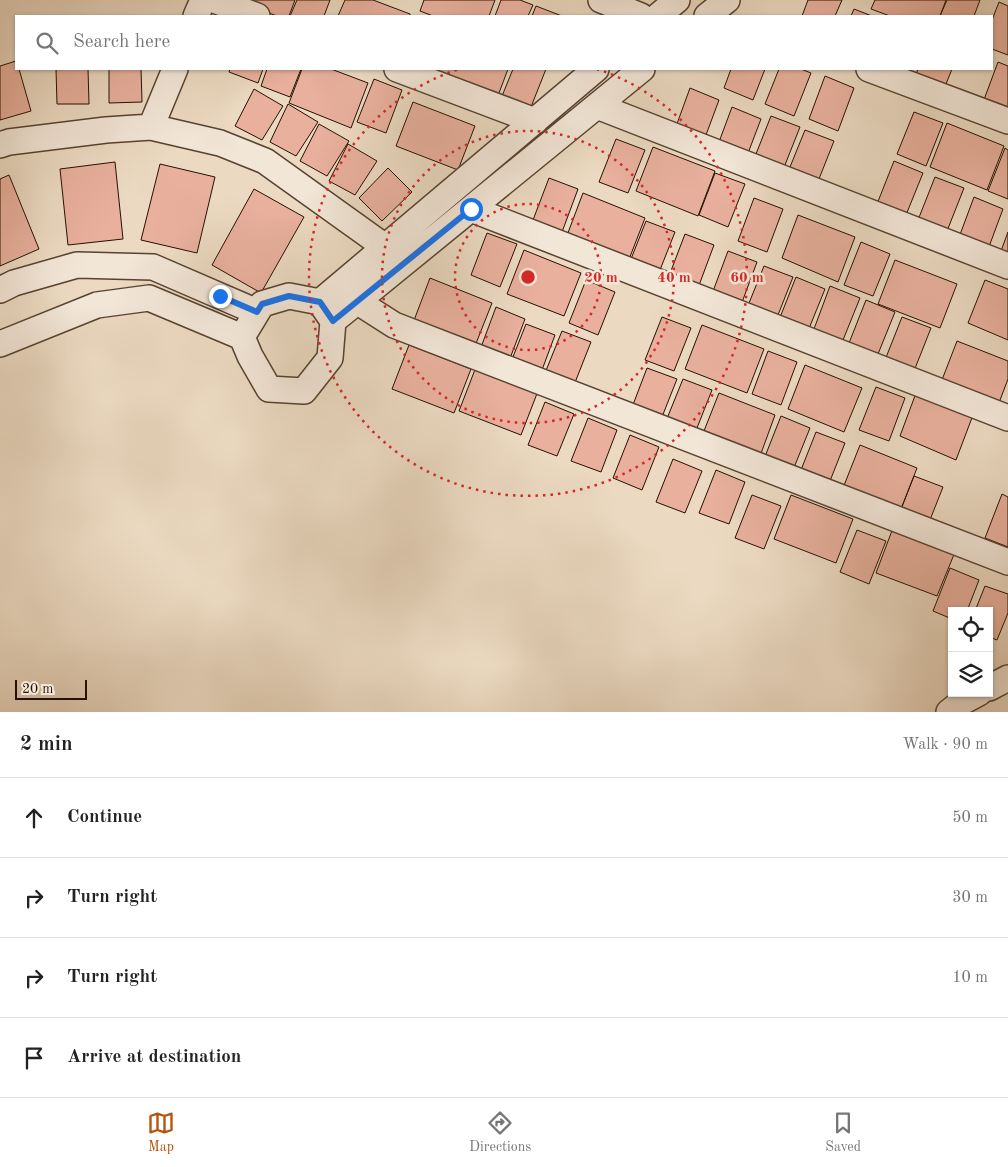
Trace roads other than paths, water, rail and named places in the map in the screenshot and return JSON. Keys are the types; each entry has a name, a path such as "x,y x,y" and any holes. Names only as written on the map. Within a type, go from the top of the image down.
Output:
{"street":[{"path":"196,15 202,0"},
{"path":"214,0 254,15"},
{"path":"601,0 639,15"},
{"path":"659,15 678,0"},
{"path":"151,127 175,70"},
{"path":"400,70 535,121"},
{"path":"0,344 98,305 149,298 242,337 250,356 269,389 304,391 330,358 327,312 385,247 595,70"},
{"path":"242,337 262,304 289,296 327,312 358,302 641,70"},
{"path":"872,70 1008,121"},
{"path":"597,106 1008,266"},
{"path":"0,145 8,142 106,130 151,127 220,143 265,161 385,247"},
{"path":"471,209 1008,418"},
{"path":"0,290 14,283 76,265 153,268 257,312"},
{"path":"358,302 394,325 1008,562"},
{"path":"993,686 1008,678"},
{"path":"949,712 971,697"}]}
